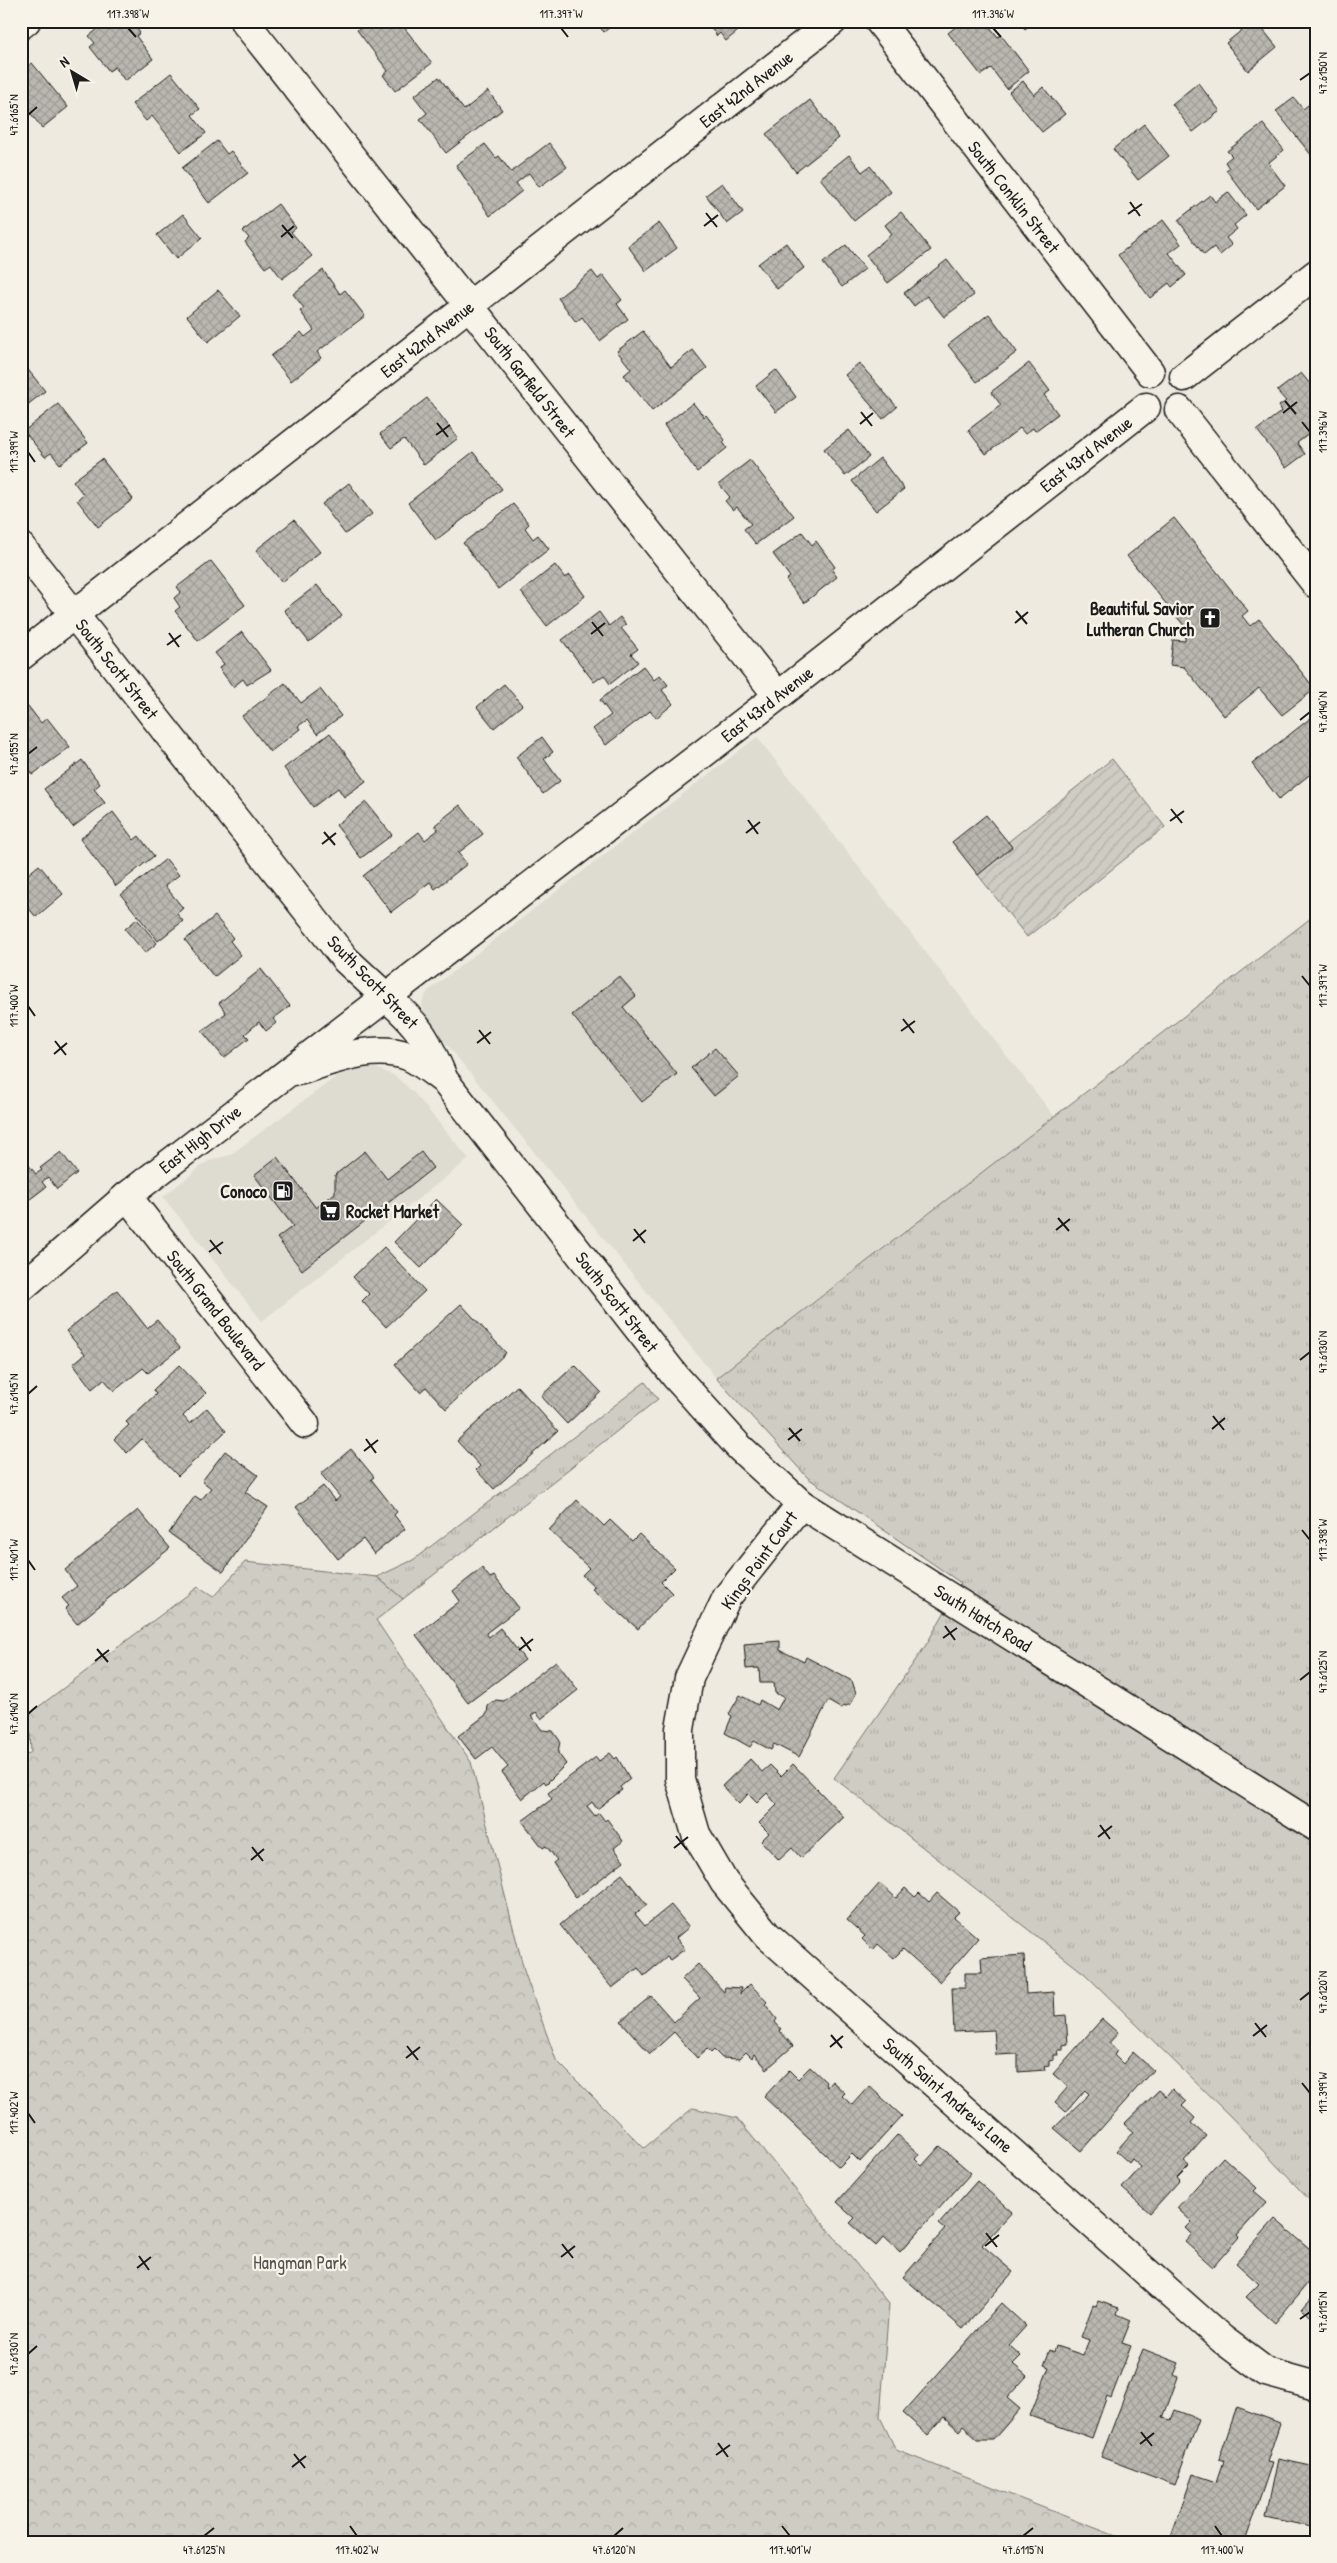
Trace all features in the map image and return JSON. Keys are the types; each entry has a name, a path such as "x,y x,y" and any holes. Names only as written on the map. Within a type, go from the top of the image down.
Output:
{"street":[{"path":"21,25 26,21"},
{"name":"South Garfield Street","path":"244,21 778,696"},
{"name":"East 42nd Avenue","path":"21,656 833,21"},
{"name":"South Conklin Street","path":"879,21 1150,372"},
{"path":"1184,377 1316,274"},
{"path":"1164,367 1172,368 1184,377 1189,393 1187,401 1179,410 1168,416 1160,416 1146,407 1142,400 1141,385 1150,372 1164,367"},
{"name":"East 43rd Avenue","path":"386,997 778,696 1146,407"},
{"path":"1179,410 1316,584"},
{"name":"South Scott Street","path":"21,548 346,960 408,1016 428,1042 444,1080 676,1377"},
{"name":"East High Drive","path":"21,1288 127,1196 386,997"},
{"path":"281,1076 352,1055 380,1051 408,1056 444,1080"},
{"name":"South Grand Boulevard","path":"127,1196 305,1424"},
{"name":"South Hatch Road","path":"676,1377 739,1447 801,1504 1316,1827"},
{"name":"Kings Point Court","path":"680,1729 689,1678 727,1597 801,1504"},
{"name":"South Saint Andrews Lane","path":"680,1729 680,1779 696,1834 724,1882 768,1936 1222,2339 1266,2372 1316,2386"}],"shaded area":[{"path":"757,737 1054,1116 716,1378 425,1017 422,1003 428,991"},
{"path":"358,1068 376,1068 395,1076 414,1093 469,1159 262,1321 163,1197 208,1161 230,1155 337,1076"}],"green space":[{"path":"1112,759 1165,827 1027,937 978,875 1012,847 1008,842"},
{"path":"1316,914 1316,2207 1231,2117 1085,1974 834,1778 926,1645 961,1583 808,1478 716,1378"},
{"path":"645,1382 658,1399 403,1599 377,1577 413,1560"},
{"name":"Hangman Park","path":"245,1562 377,1577 403,1599 376,1620 471,1762 525,1974 556,2060 644,2148 693,2108 737,2118 889,2304 880,2417 896,2450 1131,2542 21,2542 21,1759 31,1752 29,1714 198,1587 213,1597"}],"building":[{"path":"108,21 131,21 140,33 136,36 153,59 125,81 115,67 109,71 90,47 95,43 89,36"},
{"path":"368,21 399,21 432,63 395,91 383,75 388,71 357,30"},
{"path":"594,21 617,21 604,32"},
{"path":"706,21 750,21 726,41 720,33 717,36"},
{"path":"955,21 997,21 990,27 998,37 1001,35 1029,71 1007,89 991,68 981,75 948,33 958,25"},
{"path":"1019,21 1035,21 1025,29"},
{"path":"1253,21 1256,21 1277,47 1248,71 1226,43"},
{"path":"32,63 68,107 42,128 21,101 21,72"},
{"path":"171,73 200,109 192,115 206,133 181,152 152,116 146,121 132,104"},
{"path":"439,77 464,110 488,91 502,110 446,153 420,119 427,113 414,96"},
{"path":"1023,81 1034,95 1043,87 1065,114 1042,132 1009,92"},
{"path":"1198,83 1220,111 1193,132 1172,104"},
{"path":"1294,98 1303,109 1316,99 1316,161 1276,111"},
{"path":"810,100 839,138 796,172 766,134"},
{"path":"1144,124 1169,156 1138,180 1113,149"},
{"path":"1263,124 1284,150 1268,163 1285,186 1256,209 1226,170 1229,168 1225,162 1232,156 1227,151"},
{"path":"217,141 227,154 231,151 248,173 209,203 182,168"},
{"path":"549,143 567,167 539,187 529,173 516,183 522,191 490,216 456,165 485,144 496,158 499,156 511,172"},
{"path":"849,155 862,172 870,166 891,192 854,221 820,178"},
{"path":"722,183 743,212 727,224 706,195"},
{"path":"1228,192 1246,215 1234,225 1237,229 1226,238 1232,245 1220,255 1214,247 1204,255 1178,220 1210,195 1215,202"},
{"path":"278,204 296,228 291,232 312,256 282,279 271,264 265,268 245,242 249,238 243,231"},
{"path":"901,212 931,250 888,283 866,255 892,234 885,225"},
{"path":"183,214 202,238 176,259 157,235"},
{"path":"1163,220 1181,244 1169,253 1186,275 1172,287 1169,283 1150,298 1118,255"},
{"path":"659,223 677,248 646,271 628,246"},
{"path":"786,243 804,268 777,289 758,264"},
{"path":"846,245 865,269 842,287 823,263"},
{"path":"947,260 974,295 944,317 927,296 914,306 904,293"},
{"path":"323,270 340,294 345,290 365,316 317,352 321,358 291,381 271,356 301,332 305,337 314,330 300,311 304,308 293,294"},
{"path":"592,271 598,279 603,275 622,300 617,304 628,319 600,341 582,317 576,322 558,298"},
{"path":"218,290 240,316 208,342 187,316"},
{"path":"989,314 1017,352 977,382 948,345"},
{"path":"643,331 671,367 693,350 707,368 652,411 624,375 631,369 617,351"},
{"path":"21,361 45,391 21,410"},
{"path":"859,363 897,407 883,419 845,375"},
{"path":"1029,363 1050,391 1044,395 1058,414 1035,431 1033,428 1025,434 1020,428 986,454 968,430 1001,405 991,392"},
{"path":"776,370 796,397 776,412 756,386"},
{"path":"1301,373 1316,391 1316,398 1310,403 1316,410 1316,443 1309,434 1297,443 1305,454 1286,468 1257,430 1282,411 1279,406 1286,401 1277,391"},
{"path":"427,398 458,438 424,465 404,439 391,448 380,434"},
{"path":"693,403 704,417 706,415 725,440 723,442 727,448 697,472 664,425"},
{"path":"58,404 88,443 60,464 51,453 45,457 24,431"},
{"path":"849,430 869,457 845,476 824,449"},
{"path":"473,452 502,489 436,540 408,503"},
{"path":"880,458 904,489 876,511 852,481"},
{"path":"102,459 133,499 98,527 77,500 83,494 73,481"},
{"path":"750,460 794,516 756,544 744,529 751,524 737,507 733,510 725,501 730,497 719,484"},
{"path":"349,483 372,514 345,534 322,504"},
{"path":"513,504 529,524 525,528 533,539 538,535 549,549 498,589 463,543"},
{"name":"Beautiful Savior Lutheran Church","path":"1174,518 1248,611 1242,616 1250,626 1259,619 1315,689 1282,715 1259,688 1224,716 1184,667 1170,665 1173,640 1185,641 1186,628 1127,556"},
{"path":"294,520 320,552 282,582 256,550"},
{"path":"802,532 812,545 816,541 835,567 832,570 837,577 804,603 786,580 790,577 773,554"},
{"path":"211,561 245,605 198,641 175,611 180,607 174,598 181,592 177,587"},
{"path":"555,565 565,578 570,575 585,596 547,626 521,592"},
{"path":"317,585 342,616 309,642 284,610"},
{"path":"599,612 609,626 620,617 626,625 621,628 638,649 631,654 638,662 610,684 604,675 594,682 562,640"},
{"path":"242,632 271,670 247,685 243,679 233,687 219,668 224,664 215,653"},
{"path":"643,666 654,680 660,675 668,685 662,690 673,704 656,718 650,711 606,745 593,729 611,715 600,700"},
{"path":"285,683 301,703 320,689 341,716 317,734 307,720 298,726 300,729 270,752 242,716"},
{"path":"504,684 522,705 494,728 477,707"},
{"path":"28,706 41,723 47,718 70,747 32,775 21,761 21,712"},
{"path":"1312,717 1316,721 1316,776 1313,772 1279,799 1252,764"},
{"path":"330,733 366,781 344,797 338,788 313,807 284,768"},
{"path":"542,737 553,752 544,759 560,781 543,794 516,757"},
{"path":"82,760 100,784 94,789 105,803 73,827 44,789"},
{"path":"366,802 392,835 361,858 336,825"},
{"path":"460,805 483,834 458,853 467,864 435,889 430,882 391,912 363,876 419,832 425,840 438,830 435,825"},
{"path":"113,812 134,840 139,836 154,856 116,886 80,839"},
{"path":"986,815 1012,847 978,875 952,842"},
{"path":"166,859 179,875 165,886 183,908 177,914 183,921 158,941 121,895"},
{"path":"39,865 63,894 36,917 21,899 21,880"},
{"path":"215,916 233,938 230,941 241,955 214,977 185,940"},
{"path":"137,919 157,943 145,953 125,929"},
{"path":"261,969 290,1006 273,1019 276,1023 266,1031 259,1022 245,1034 249,1038 224,1058 202,1031 226,1013 219,1003"},
{"path":"619,976 636,996 623,1007 677,1074 642,1102 572,1015"},
{"path":"715,1048 739,1076 714,1096 691,1068"},
{"name":"Rocket Market","path":"365,1151 387,1179 421,1152 433,1168 302,1270 277,1238 293,1226 254,1175 277,1157 316,1208 335,1193 335,1175"},
{"path":"61,1152 77,1173 57,1189 48,1177 42,1182 46,1187 21,1206 21,1156 36,1174 42,1170 40,1168"},
{"path":"436,1199 463,1225 421,1268 394,1242"},
{"path":"384,1247 425,1291 386,1327 362,1301 369,1294 353,1277"},
{"path":"117,1290 147,1328 157,1320 180,1348 148,1373 143,1368 114,1391 104,1379 92,1389 73,1364 85,1354 66,1331"},
{"path":"461,1304 506,1353 446,1409 426,1387 420,1392 395,1364"},
{"path":"179,1365 206,1393 183,1416 190,1424 207,1408 226,1431 178,1476 142,1439 127,1453 114,1439 129,1425 126,1422 156,1394 153,1390"},
{"path":"575,1365 601,1392 567,1424 541,1396"},
{"path":"517,1386 558,1431 494,1489 476,1470 480,1466 457,1441"},
{"path":"351,1449 374,1477 371,1479 397,1512 394,1515 405,1529 374,1554 363,1539 338,1559 296,1507 323,1486 335,1501 340,1497 321,1474"},
{"path":"225,1451 258,1475 245,1492 268,1507 223,1572 169,1533 195,1496 201,1500 211,1488 202,1481"},
{"path":"577,1500 604,1526 610,1520 632,1541 639,1534 675,1568 661,1582 672,1593 638,1629 592,1589 595,1587 582,1575 589,1568 549,1530"},
{"path":"138,1510 170,1548 77,1624 65,1609 69,1606 62,1598 77,1586 65,1570"},
{"path":"482,1568 490,1578 494,1576 519,1608 486,1633 489,1637 500,1628 525,1660 468,1703 416,1635 460,1601 453,1591"},
{"path":"780,1641 780,1650 804,1662 806,1657 852,1681 856,1693 851,1704 840,1708 828,1701 799,1757 774,1744 771,1750 754,1741 750,1747 725,1733 732,1716 729,1714 740,1695 758,1705 760,1700 777,1710 784,1697 775,1693 774,1683 760,1683 759,1668 746,1669 744,1644"},
{"path":"556,1661 578,1690 541,1719 536,1712 531,1716 542,1730 553,1731 560,1741 558,1753 566,1764 546,1784 544,1781 522,1799 502,1772 508,1767 492,1747 476,1759 458,1736 487,1714 488,1706 496,1700 504,1701"},
{"path":"610,1753 615,1759 617,1757 630,1779 620,1787 622,1790 597,1809 592,1802 587,1806 595,1816 599,1813 605,1821 607,1819 623,1841 614,1848 624,1861 576,1898 553,1863 557,1860 546,1846 543,1848 522,1821 552,1799 548,1793 596,1757 599,1761"},
{"path":"750,1759 762,1772 770,1765 781,1776 793,1764 844,1817 801,1858 792,1848 779,1860 761,1841 769,1833 759,1823 777,1805 767,1793 757,1803 748,1794 739,1804 722,1786"},
{"path":"622,1874 647,1905 635,1914 645,1926 671,1905 689,1927 676,1938 685,1949 670,1960 667,1957 644,1976 638,1968 612,1988 560,1925"},
{"path":"880,1883 896,1898 905,1888 915,1897 919,1893 929,1902 937,1893 959,1912 954,1917 978,1938 940,1982 903,1949 894,1958 878,1944 873,1950 862,1939 865,1936 847,1920"},
{"path":"1024,1955 1026,1994 1054,1992 1055,2016 1066,2015 1068,2044 1063,2045 1063,2050 1058,2050 1059,2055 1054,2055 1054,2060 1049,2061 1049,2065 1044,2066 1045,2070 1018,2072 1018,2054 996,2055 994,2030 954,2032 952,1988 965,1988 965,1973 982,1973 981,1958"},
{"path":"698,1964 724,1992 725,1987 741,1988 740,1994 750,1984 767,2002 765,2004 777,2019 775,2022 781,2029 779,2030 793,2046 767,2069 754,2054 752,2058 746,2052 739,2059 722,2058 714,2050 711,2053 707,2049 697,2058 674,2032 650,2054 621,2021 651,1996 674,2022 700,1998 682,1979"},
{"path":"1102,2019 1118,2033 1109,2043 1118,2051 1114,2055 1123,2064 1133,2052 1153,2070 1081,2151 1054,2128 1089,2094 1085,2090 1066,2112 1055,2102 1068,2087 1053,2074"},
{"path":"810,2067 826,2082 827,2087 832,2081 845,2093 842,2096 852,2105 869,2086 902,2116 860,2162 852,2154 839,2167 764,2097 789,2070 798,2079"},
{"path":"1172,2089 1186,2102 1182,2106 1195,2118 1191,2123 1206,2136 1184,2161 1189,2165 1177,2177 1180,2180 1150,2213 1122,2188 1141,2167 1132,2159 1129,2163 1116,2151 1133,2132 1124,2124 1159,2090 1166,2096"},
{"path":"897,2135 919,2154 915,2159 922,2166 940,2146 971,2173 900,2252 884,2237 876,2246 850,2223 855,2218 837,2202"},
{"path":"1223,2157 1257,2188 1254,2191 1267,2202 1237,2235 1239,2237 1213,2267 1185,2242 1192,2234 1186,2228 1192,2222 1177,2208"},
{"path":"977,2181 1012,2212 982,2245 1013,2272 963,2329 903,2277 945,2229 939,2224"},
{"path":"1275,2219 1316,2254 1316,2273 1275,2323 1246,2297 1259,2284 1236,2263"},
{"path":"1316,2293 1316,2321 1302,2309"},
{"path":"1098,2301 1119,2308 1117,2314 1131,2320 1122,2343 1131,2346 1111,2398 1107,2396 1092,2438 1030,2416 1049,2367 1044,2365 1050,2350 1054,2352 1056,2346 1083,2355 1089,2340 1081,2337 1093,2305 1096,2306"},
{"path":"1001,2303 1026,2326 1009,2345 1021,2356 1013,2364 1027,2376 1007,2398 1020,2409 993,2440 978,2440 963,2426 959,2431 944,2417 928,2435 903,2413"},
{"path":"1143,2349 1179,2363 1174,2375 1178,2377 1163,2418 1171,2420 1175,2410 1199,2419 1175,2485 1101,2457"},
{"path":"1237,2407 1280,2423 1267,2462 1272,2463 1245,2542 1188,2542 1171,2536 1193,2474 1217,2482 1224,2461 1219,2459"},
{"path":"1278,2459 1316,2467 1316,2528 1266,2517"}],"place":[{"name":"Beautiful Savior Lutheran Church","path":"1210,618"},
{"name":"Conoco","path":"283,1191"},
{"name":"Rocket Market","path":"330,1211"}]}
